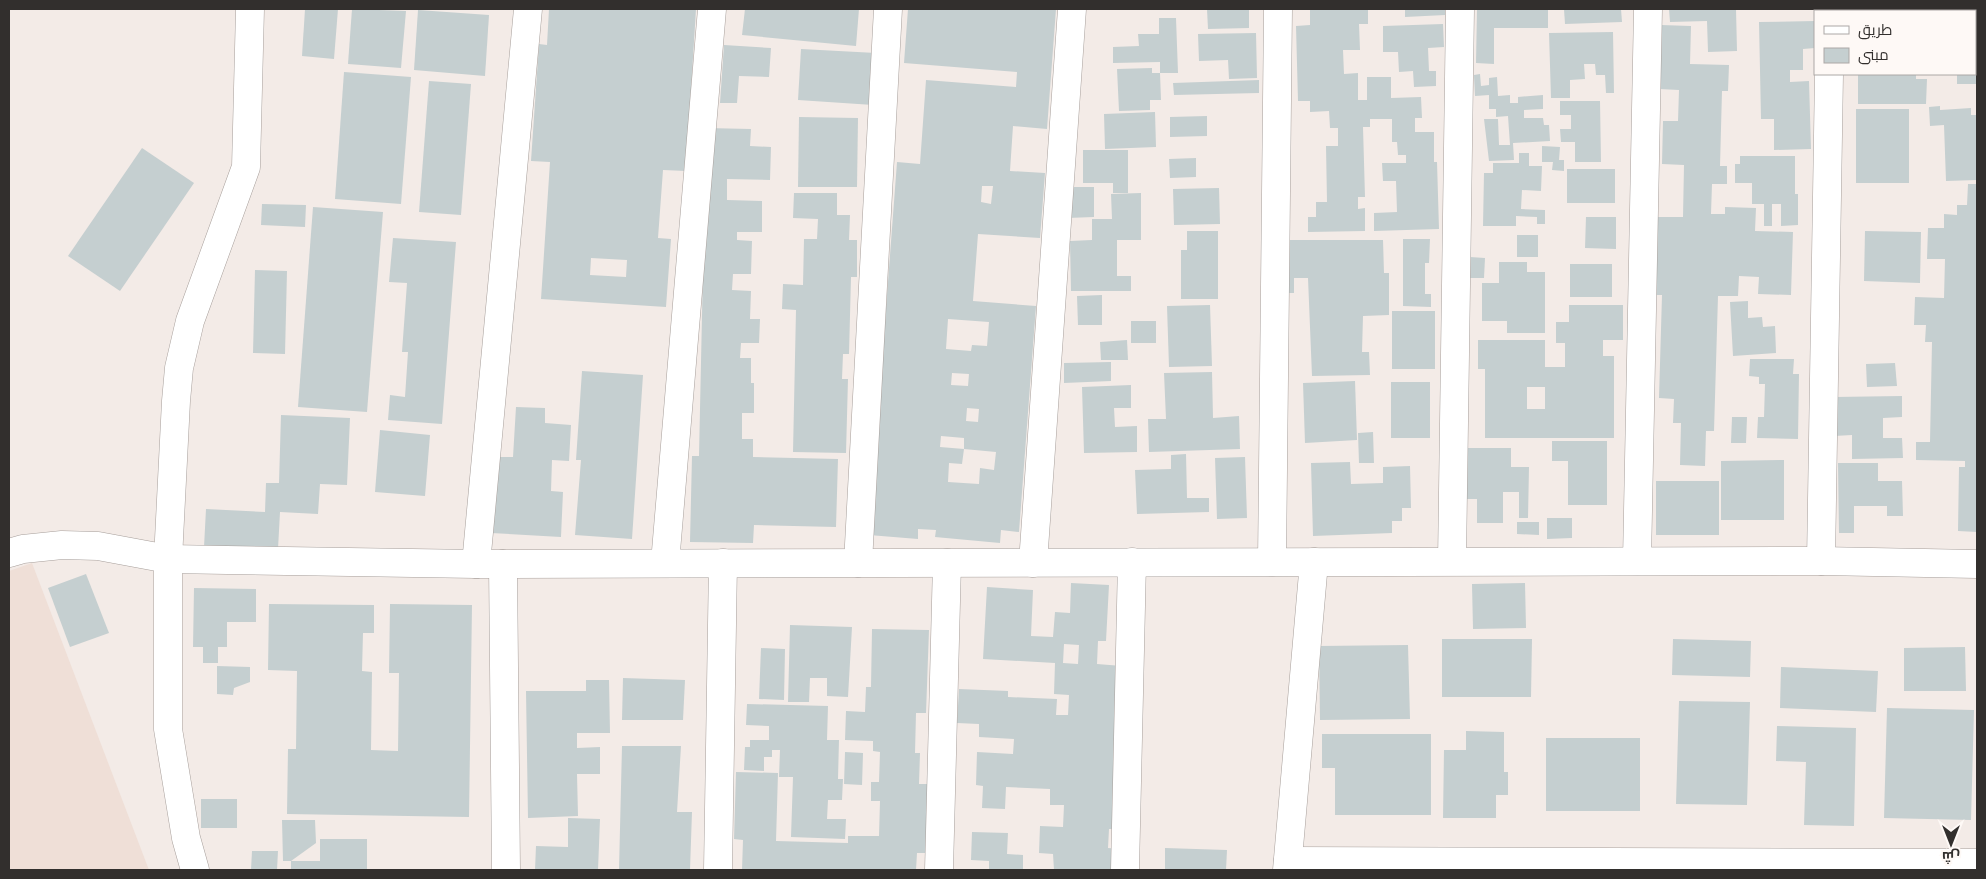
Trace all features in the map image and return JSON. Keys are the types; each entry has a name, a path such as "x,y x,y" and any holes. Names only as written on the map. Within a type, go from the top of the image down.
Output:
{"street":[{"path":"194,870 186,838 168,729 168,558 179,368 190,321 246,167 250,9"},
{"path":"476,564 528,9"},
{"path":"665,563 712,9"},
{"path":"858,563 888,9"},
{"path":"1033,563 1072,9"},
{"path":"1272,562 1278,9"},
{"path":"1452,562 1460,9"},
{"path":"1637,562 1648,9"},
{"path":"1821,561 1829,75"},
{"path":"9,553 23,549 62,545 98,546 168,558 476,564 1821,561 1977,564"},
{"path":"1125,870 1132,562"},
{"path":"1314,562 1287,866 1977,863"},
{"path":"718,870 723,563"},
{"path":"939,870 947,563"},
{"path":"503,564 506,870"}],"shaded area":[{"path":"32,563 149,870 9,870 9,571"}],"building":[{"path":"305,9 338,9 334,59 302,56"},
{"path":"352,9 406,11 401,68 348,64"},
{"path":"549,9 696,9 686,171 663,170 658,238 671,239 666,307 541,299 550,162 531,161 539,44 547,45","holes":["591,258 627,260 626,277 590,275"]},
{"path":"745,9 859,9 856,46 742,35"},
{"path":"908,9 1056,9 1047,129 1013,126 1010,171 1045,173 1040,238 978,234 973,301 1036,306 1019,532 1001,530 1000,543 935,537 936,530 918,529 918,539 869,535 897,162 920,164 926,80 1016,87 1017,72 904,63","holes":["982,186 993,186 991,204 981,202","948,319 989,322 987,346 972,345 971,351 946,349","952,373 969,374 968,386 951,385","967,408 979,409 978,422 966,421","941,436 964,438 964,449 940,447","964,449 996,452 994,470 980,468 979,484 948,482 949,463 962,464"]},
{"path":"1207,9 1249,9 1249,28 1208,29"},
{"path":"1310,9 1368,9 1368,24 1359,24 1360,50 1343,50 1344,74 1358,73 1358,100 1367,100 1367,77 1391,77 1391,98 1421,97 1422,118 1415,118 1415,132 1434,132 1434,162 1437,162 1439,229 1374,231 1374,213 1397,212 1396,181 1383,181 1382,163 1406,163 1406,155 1398,155 1397,142 1392,142 1392,119 1370,119 1370,127 1363,127 1365,197 1358,197 1358,209 1365,208 1365,231 1308,232 1308,217 1316,217 1316,202 1327,202 1326,146 1338,146 1338,128 1330,128 1329,111 1310,112 1310,101 1298,101 1296,26 1310,25"},
{"path":"1405,9 1445,9 1445,15 1405,17"},
{"path":"1477,9 1548,9 1548,28 1494,28 1494,64 1476,63"},
{"path":"1564,9 1621,9 1622,22 1565,24"},
{"path":"1669,9 1736,9 1737,51 1708,52 1707,21 1670,22"},
{"path":"1870,9 1925,9 1925,10"},
{"path":"1977,9 1977,84 1957,84 1957,75 1976,75 1976,10 1957,10"},
{"path":"418,10 489,15 485,76 414,70"},
{"path":"1159,18 1176,18 1178,73 1160,73 1160,62 1113,63 1113,47 1139,46 1138,34 1159,34"},
{"path":"1814,21 1814,48 1803,49 1803,70 1790,70 1790,82 1809,81 1811,149 1774,150 1774,119 1761,119 1759,22"},
{"path":"1443,24 1444,47 1428,48 1429,71 1436,71 1436,86 1414,87 1413,71 1399,72 1398,52 1383,52 1383,26"},
{"path":"1661,25 1691,26 1690,64 1729,65 1728,91 1722,91 1720,166 1727,166 1727,184 1712,184 1711,214 1725,214 1725,207 1756,208 1755,231 1793,232 1791,295 1758,294 1759,277 1739,276 1738,296 1718,296 1714,431 1706,431 1705,466 1680,465 1681,423 1673,423 1674,399 1659,398 1662,295 1652,295 1653,217 1683,217 1684,165 1662,164 1663,121 1678,121 1679,90 1659,89"},
{"path":"1613,32 1614,93 1606,93 1605,75 1596,75 1595,64 1584,64 1585,79 1570,80 1570,98 1551,98 1549,33"},
{"path":"1256,33 1257,78 1229,79 1228,60 1199,61 1198,34"},
{"path":"724,45 771,48 769,77 739,76 737,103 720,103"},
{"path":"801,49 876,53 873,105 798,100"},
{"path":"1152,68 1152,73 1160,73 1161,100 1150,100 1150,110 1119,111 1117,69"},
{"path":"344,72 411,77 401,204 335,199"},
{"path":"1480,74 1481,86 1489,85 1489,78 1497,77 1498,96 1510,95 1510,103 1518,103 1518,97 1543,95 1543,109 1524,110 1524,118 1543,118 1544,125 1549,125 1550,141 1513,143 1514,160 1489,161 1484,119 1498,119 1499,145 1510,145 1508,116 1496,117 1496,109 1489,109 1489,95 1475,96 1474,75"},
{"path":"1858,75 1916,75 1916,79 1927,79 1926,104 1858,104"},
{"path":"1259,80 1259,93 1174,95 1173,83"},
{"path":"429,81 471,84 461,215 419,212"},
{"path":"1560,101 1600,101 1601,162 1575,162 1575,142 1561,142 1560,129 1571,129 1571,115 1560,115"},
{"path":"1940,106 1940,110 1971,108 1971,115 1977,115 1977,180 1946,181 1944,125 1930,126 1929,107"},
{"path":"1856,109 1909,109 1909,183 1856,183"},
{"path":"1155,112 1156,147 1105,149 1104,114"},
{"path":"1207,116 1207,136 1170,137 1170,117"},
{"path":"799,117 858,118 857,187 798,187"},
{"path":"706,128 751,129 750,146 771,147 770,180 727,179 727,200 762,201 762,232 737,232 737,240 752,241 751,274 733,274 732,290 751,291 750,319 760,319 759,343 741,343 740,358 751,358 751,383 754,383 754,413 742,413 742,439 753,439 753,457 838,459 836,527 754,525 753,543 690,542 692,456 699,456"},
{"path":"1542,146 1560,147 1559,160 1564,160 1564,171 1552,170 1553,162 1542,162"},
{"path":"142,148 194,183 120,291 68,256"},
{"path":"1083,150 1128,150 1128,193 1113,193 1113,183 1083,183"},
{"path":"1519,153 1529,153 1529,166 1542,166 1541,191 1522,190 1521,209 1545,210 1545,224 1537,224 1537,217 1516,216 1516,226 1483,226 1484,173 1493,173 1493,163 1519,163"},
{"path":"1740,156 1795,156 1795,194 1798,194 1798,225 1781,226 1781,204 1772,204 1772,226 1764,226 1764,204 1752,204 1752,183 1735,183 1735,164 1740,164"},
{"path":"1196,158 1196,177 1170,178 1169,159"},
{"path":"1567,169 1615,169 1615,203 1567,203"},
{"path":"1968,184 1977,184 1977,532 1958,531 1959,467 1965,467 1965,461 1916,460 1916,442 1930,442 1932,342 1925,342 1926,325 1914,325 1915,297 1944,298 1945,259 1927,259 1928,228 1944,228 1944,214 1957,215 1957,205 1967,205"},
{"path":"1066,187 1094,187 1094,217 1067,218"},
{"path":"1219,188 1220,224 1174,225 1173,189"},
{"path":"794,193 837,193 837,215 850,215 849,240 857,240 857,277 851,277 849,354 843,354 842,379 848,379 846,453 793,452 796,310 782,309 783,284 803,285 804,239 817,239 818,219 793,218"},
{"path":"1141,193 1141,240 1117,240 1117,276 1131,276 1131,291 1071,291 1070,241 1092,240 1092,219 1112,219 1111,194"},
{"path":"262,204 306,205 305,227 261,225"},
{"path":"313,207 383,212 367,412 298,407"},
{"path":"1586,217 1616,217 1616,249 1585,248"},
{"path":"1187,231 1218,231 1218,299 1181,299 1181,250 1187,250"},
{"path":"1865,231 1921,232 1920,283 1864,281"},
{"path":"1517,235 1538,235 1538,257 1517,257"},
{"path":"393,238 456,242 442,424 388,420 390,395 405,397 408,352 402,352 407,283 389,282"},
{"path":"1403,239 1430,239 1429,263 1425,263 1425,294 1431,294 1431,307 1403,306"},
{"path":"1287,240 1383,240 1384,273 1389,273 1389,315 1363,316 1362,352 1369,352 1370,375 1312,376 1308,278 1294,278 1294,293 1277,293"},
{"path":"1470,257 1485,258 1484,278 1469,278"},
{"path":"1499,262 1527,262 1527,272 1545,272 1545,333 1507,333 1507,321 1482,321 1482,283 1499,283"},
{"path":"1570,264 1612,264 1612,297 1570,297"},
{"path":"255,270 287,271 285,354 253,353"},
{"path":"1102,295 1102,325 1078,325 1077,296"},
{"path":"1748,301 1748,318 1762,317 1763,327 1775,326 1776,353 1733,356 1730,302"},
{"path":"1210,305 1212,366 1169,367 1167,306"},
{"path":"1569,305 1623,305 1623,340 1603,340 1603,356 1614,356 1614,438 1485,438 1485,369 1478,369 1478,340 1545,340 1545,367 1565,367 1565,343 1556,343 1556,322 1569,322","holes":["1527,387 1545,387 1545,409 1527,409"]},
{"path":"1392,311 1435,311 1435,369 1392,369"},
{"path":"1131,321 1156,321 1156,343 1131,343"},
{"path":"1127,340 1128,360 1101,360 1100,342"},
{"path":"1750,359 1794,359 1793,374 1799,374 1798,439 1757,438 1758,417 1764,417 1765,384 1759,384 1759,377 1749,376"},
{"path":"1111,362 1111,381 1064,383 1064,363"},
{"path":"1895,363 1897,386 1867,387 1866,364"},
{"path":"582,371 643,375 632,539 575,535 581,460 576,460"},
{"path":"1212,372 1213,418 1239,416 1240,449 1149,452 1148,419 1166,419 1164,373"},
{"path":"1355,381 1357,440 1305,443 1303,383"},
{"path":"1391,382 1430,382 1430,438 1391,438"},
{"path":"1131,385 1131,408 1114,408 1115,427 1137,426 1137,452 1084,453 1082,387"},
{"path":"1902,396 1902,417 1883,418 1883,438 1902,438 1903,458 1852,459 1852,435 1834,436 1834,397"},
{"path":"516,407 545,408 545,423 571,425 569,461 552,460 551,491 563,492 561,537 491,533 496,457 513,457"},
{"path":"281,415 350,418 347,485 320,484 318,514 280,512 278,549 204,547 206,509 265,512 266,483 279,483"},
{"path":"1732,417 1747,417 1746,443 1731,443"},
{"path":"380,430 430,435 425,496 375,492"},
{"path":"1373,432 1374,463 1359,463 1358,433"},
{"path":"1552,441 1607,441 1607,505 1568,505 1568,461 1552,461"},
{"path":"1463,448 1511,448 1511,467 1529,467 1528,518 1519,518 1519,492 1503,492 1503,523 1477,523 1477,499 1463,499"},
{"path":"1186,454 1187,498 1209,498 1209,512 1137,514 1135,470 1171,469 1171,455"},
{"path":"1245,457 1247,518 1217,519 1215,458"},
{"path":"1784,460 1784,520 1721,520 1721,461"},
{"path":"1350,462 1351,484 1383,483 1383,467 1410,466 1411,508 1402,508 1402,521 1392,521 1392,533 1313,536 1311,463"},
{"path":"1838,463 1878,463 1878,481 1902,481 1903,516 1887,516 1887,506 1854,506 1854,533 1839,533"},
{"path":"1656,481 1719,481 1719,535 1656,535"},
{"path":"1547,518 1572,518 1572,538 1547,539"},
{"path":"1517,522 1539,522 1539,535 1517,534"},
{"path":"86,574 109,633 70,647 48,588"},
{"path":"1071,583 1109,585 1106,641 1098,641 1097,664 1122,666 1115,829 1109,829 1108,848 1122,849 1121,870 1054,870 1053,854 1039,853 1040,826 1063,827 1064,805 1050,805 1050,789 1006,787 1005,809 982,808 983,786 976,785 977,752 1013,754 1014,739 979,737 979,724 957,723 959,689 1008,691 1008,697 1057,699 1056,715 1068,715 1069,695 1054,694 1055,663 983,659 987,587 1033,590 1031,636 1053,637 1055,612 1070,613","holes":["1064,644 1079,645 1078,664 1063,663"]},
{"path":"1525,583 1526,628 1473,629 1472,584"},
{"path":"194,588 256,589 256,622 227,622 227,647 218,647 218,663 203,663 203,647 193,647"},
{"path":"269,604 374,605 374,633 363,633 362,671 372,672 371,750 398,751 399,673 389,673 390,604 472,605 469,817 287,814 288,749 296,749 297,671 268,670"},
{"path":"790,625 852,627 848,697 827,696 827,678 810,678 809,702 788,702"},
{"path":"872,629 929,630 926,713 916,713 915,753 920,753 919,784 930,784 932,853 917,853 916,870 742,870 743,840 734,839 736,772 778,773 776,841 848,843 848,836 879,836 880,801 871,801 871,782 879,782 880,752 873,751 873,741 845,740 846,711 865,712 866,687 871,687"},
{"path":"1442,639 1532,639 1531,697 1442,697"},
{"path":"1673,639 1751,641 1750,677 1672,675"},
{"path":"1408,645 1410,719 1320,720 1319,646"},
{"path":"1965,647 1966,691 1904,691 1904,648"},
{"path":"761,648 785,649 784,700 759,699"},
{"path":"217,666 250,667 250,682 234,688 233,695 217,694"},
{"path":"1781,667 1878,671 1876,712 1780,708"},
{"path":"623,678 685,680 683,720 622,720"},
{"path":"586,680 609,680 610,733 577,733 577,748 600,747 600,774 577,774 578,816 528,818 526,691 586,691"},
{"path":"1679,701 1750,702 1747,805 1676,804"},
{"path":"747,704 828,706 827,740 839,740 838,779 843,779 842,800 828,800 827,819 846,819 845,839 791,837 793,777 779,777 780,750 772,750 772,757 764,757 764,771 744,770 745,747 750,747 750,740 769,740 769,726 746,725"},
{"path":"1887,708 1974,710 1971,820 1884,818"},
{"path":"1777,726 1856,728 1854,826 1804,825 1806,762 1776,761"},
{"path":"1466,731 1504,732 1504,772 1508,772 1508,795 1496,795 1496,818 1443,818 1444,750 1466,750"},
{"path":"1322,734 1431,734 1431,815 1335,815 1335,768 1322,768"},
{"path":"1546,738 1640,738 1640,811 1546,811"},
{"path":"622,746 681,746 677,812 692,812 690,870 619,870"},
{"path":"845,752 863,753 862,785 844,784"},
{"path":"201,799 237,799 237,828 201,828"},
{"path":"568,818 600,819 598,870 535,870 536,846 568,847"},
{"path":"282,820 315,820 316,843 291,861 283,861"},
{"path":"972,832 1008,833 1007,854 1023,855 1023,870 989,870 989,861 971,860"},
{"path":"320,839 367,839 367,870 291,870 291,861 320,861"},
{"path":"1165,848 1227,850 1226,870 1165,870"},
{"path":"252,851 278,851 277,870 251,870"}]}
